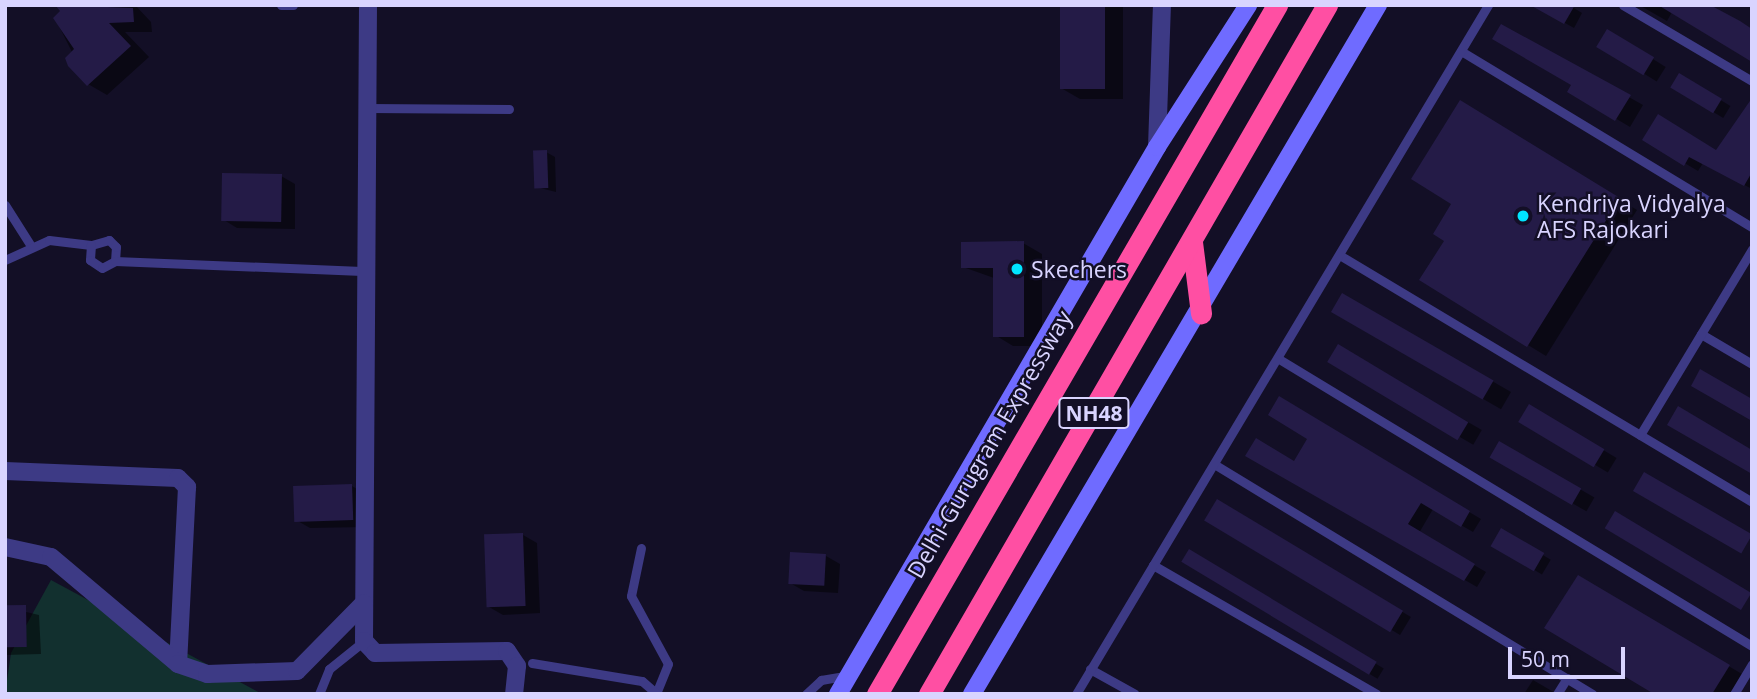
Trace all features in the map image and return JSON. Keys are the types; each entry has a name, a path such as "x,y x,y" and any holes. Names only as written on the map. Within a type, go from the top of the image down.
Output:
{"highway":[{"name":"Delhi-Gurugram Expressway","path":"877,694 1277,5"},
{"name":"NH48","path":"929,694 1327,5"},
{"path":"1192,242 1201,313"}],"main road":[{"path":"838,694 1157,147 1248,5"},
{"path":"972,694 1201,313 1378,5"}],"street":[{"path":"369,5 364,641 375,653 507,651 517,666 514,694"},
{"path":"1157,147 1162,5"},
{"path":"5,471 178,478 187,487 178,664"},
{"path":"5,547 51,557 178,664 206,674 297,671 363,603"}],"lane":[{"path":"281,5 293,5"},
{"path":"1076,694 1279,359 1488,5"},
{"path":"1623,5 1752,81"},
{"path":"1461,51 1752,227"},
{"path":"367,108 509,108"},
{"path":"5,205 31,246"},
{"path":"5,260 49,240 90,245 109,240 116,247 115,261"},
{"path":"90,245 90,260 97,266 115,261 369,271"},
{"path":"1640,435 1752,248"},
{"path":"1340,256 1752,502"},
{"path":"1701,334 1752,365"},
{"path":"1279,359 1752,646"},
{"path":"1214,464 1593,694"},
{"path":"531,663 642,681 657,693 668,664 631,596 641,548"},
{"path":"1153,565 1376,694"},
{"path":"319,694 329,669 364,641"},
{"path":"1734,694 1752,664"},
{"path":"1090,669 1135,694"},
{"path":"806,694 821,680 848,676"},
{"path":"1557,694 1567,678"}],"green space":[{"path":"51,580 262,694 5,694 11,653"}],"building":[{"path":"55,5 133,8 134,22 109,23 131,46 87,86 68,66 65,58 74,49 53,18 60,11"},
{"path":"1060,5 1105,5 1105,89 1060,89"},
{"path":"1530,5 1575,5 1564,24"},
{"path":"1658,5 1710,5 1740,21 1752,29 1752,62"},
{"path":"1501,24 1631,95 1615,121 1567,92 1571,85 1492,39"},
{"path":"1607,29 1654,57 1643,75 1596,47"},
{"path":"1679,73 1722,99 1713,113 1670,88"},
{"path":"1752,98 1752,172 1744,186 1689,157 1684,166 1642,140 1658,114 1716,150"},
{"path":"1460,100 1620,198 1527,347 1419,280 1444,241 1433,234 1451,204 1411,179"},
{"path":"533,150 547,150 548,188 534,188"},
{"path":"222,173 282,174 281,222 221,221"},
{"path":"1024,241 1024,337 993,337 993,268 961,268 961,242"},
{"path":"1342,293 1494,380 1483,400 1331,312"},
{"path":"1338,344 1468,422 1457,440 1327,362"},
{"path":"1700,369 1752,399 1752,421 1691,386"},
{"path":"1279,396 1470,511 1461,527 1421,503 1408,524 1475,564 1464,581 1245,456 1256,438 1294,461 1307,439 1268,415"},
{"path":"1529,404 1604,449 1594,467 1518,422"},
{"path":"1678,406 1752,450 1752,474 1667,425"},
{"path":"1499,441 1581,488 1572,505 1490,457"},
{"path":"1644,472 1752,534 1741,554 1633,491"},
{"path":"352,484 353,520 294,522 293,486"},
{"path":"1217,499 1403,611 1390,632 1204,520"},
{"path":"1615,511 1751,593 1741,610 1605,528"},
{"path":"1501,528 1544,553 1534,571 1490,546"},
{"path":"523,533 526,606 487,607 484,534"},
{"path":"1189,549 1377,662 1369,675 1181,562"},
{"path":"790,552 826,554 824,586 788,584"},
{"path":"1578,575 1730,665 1712,694 1654,694 1544,628"},
{"path":"5,605 26,605 27,647 6,647"}],"place":[{"name":"Kendriya Vidyalya AFS Rajokari","path":"1523,216"},
{"name":"Skechers","path":"1017,269"}]}
